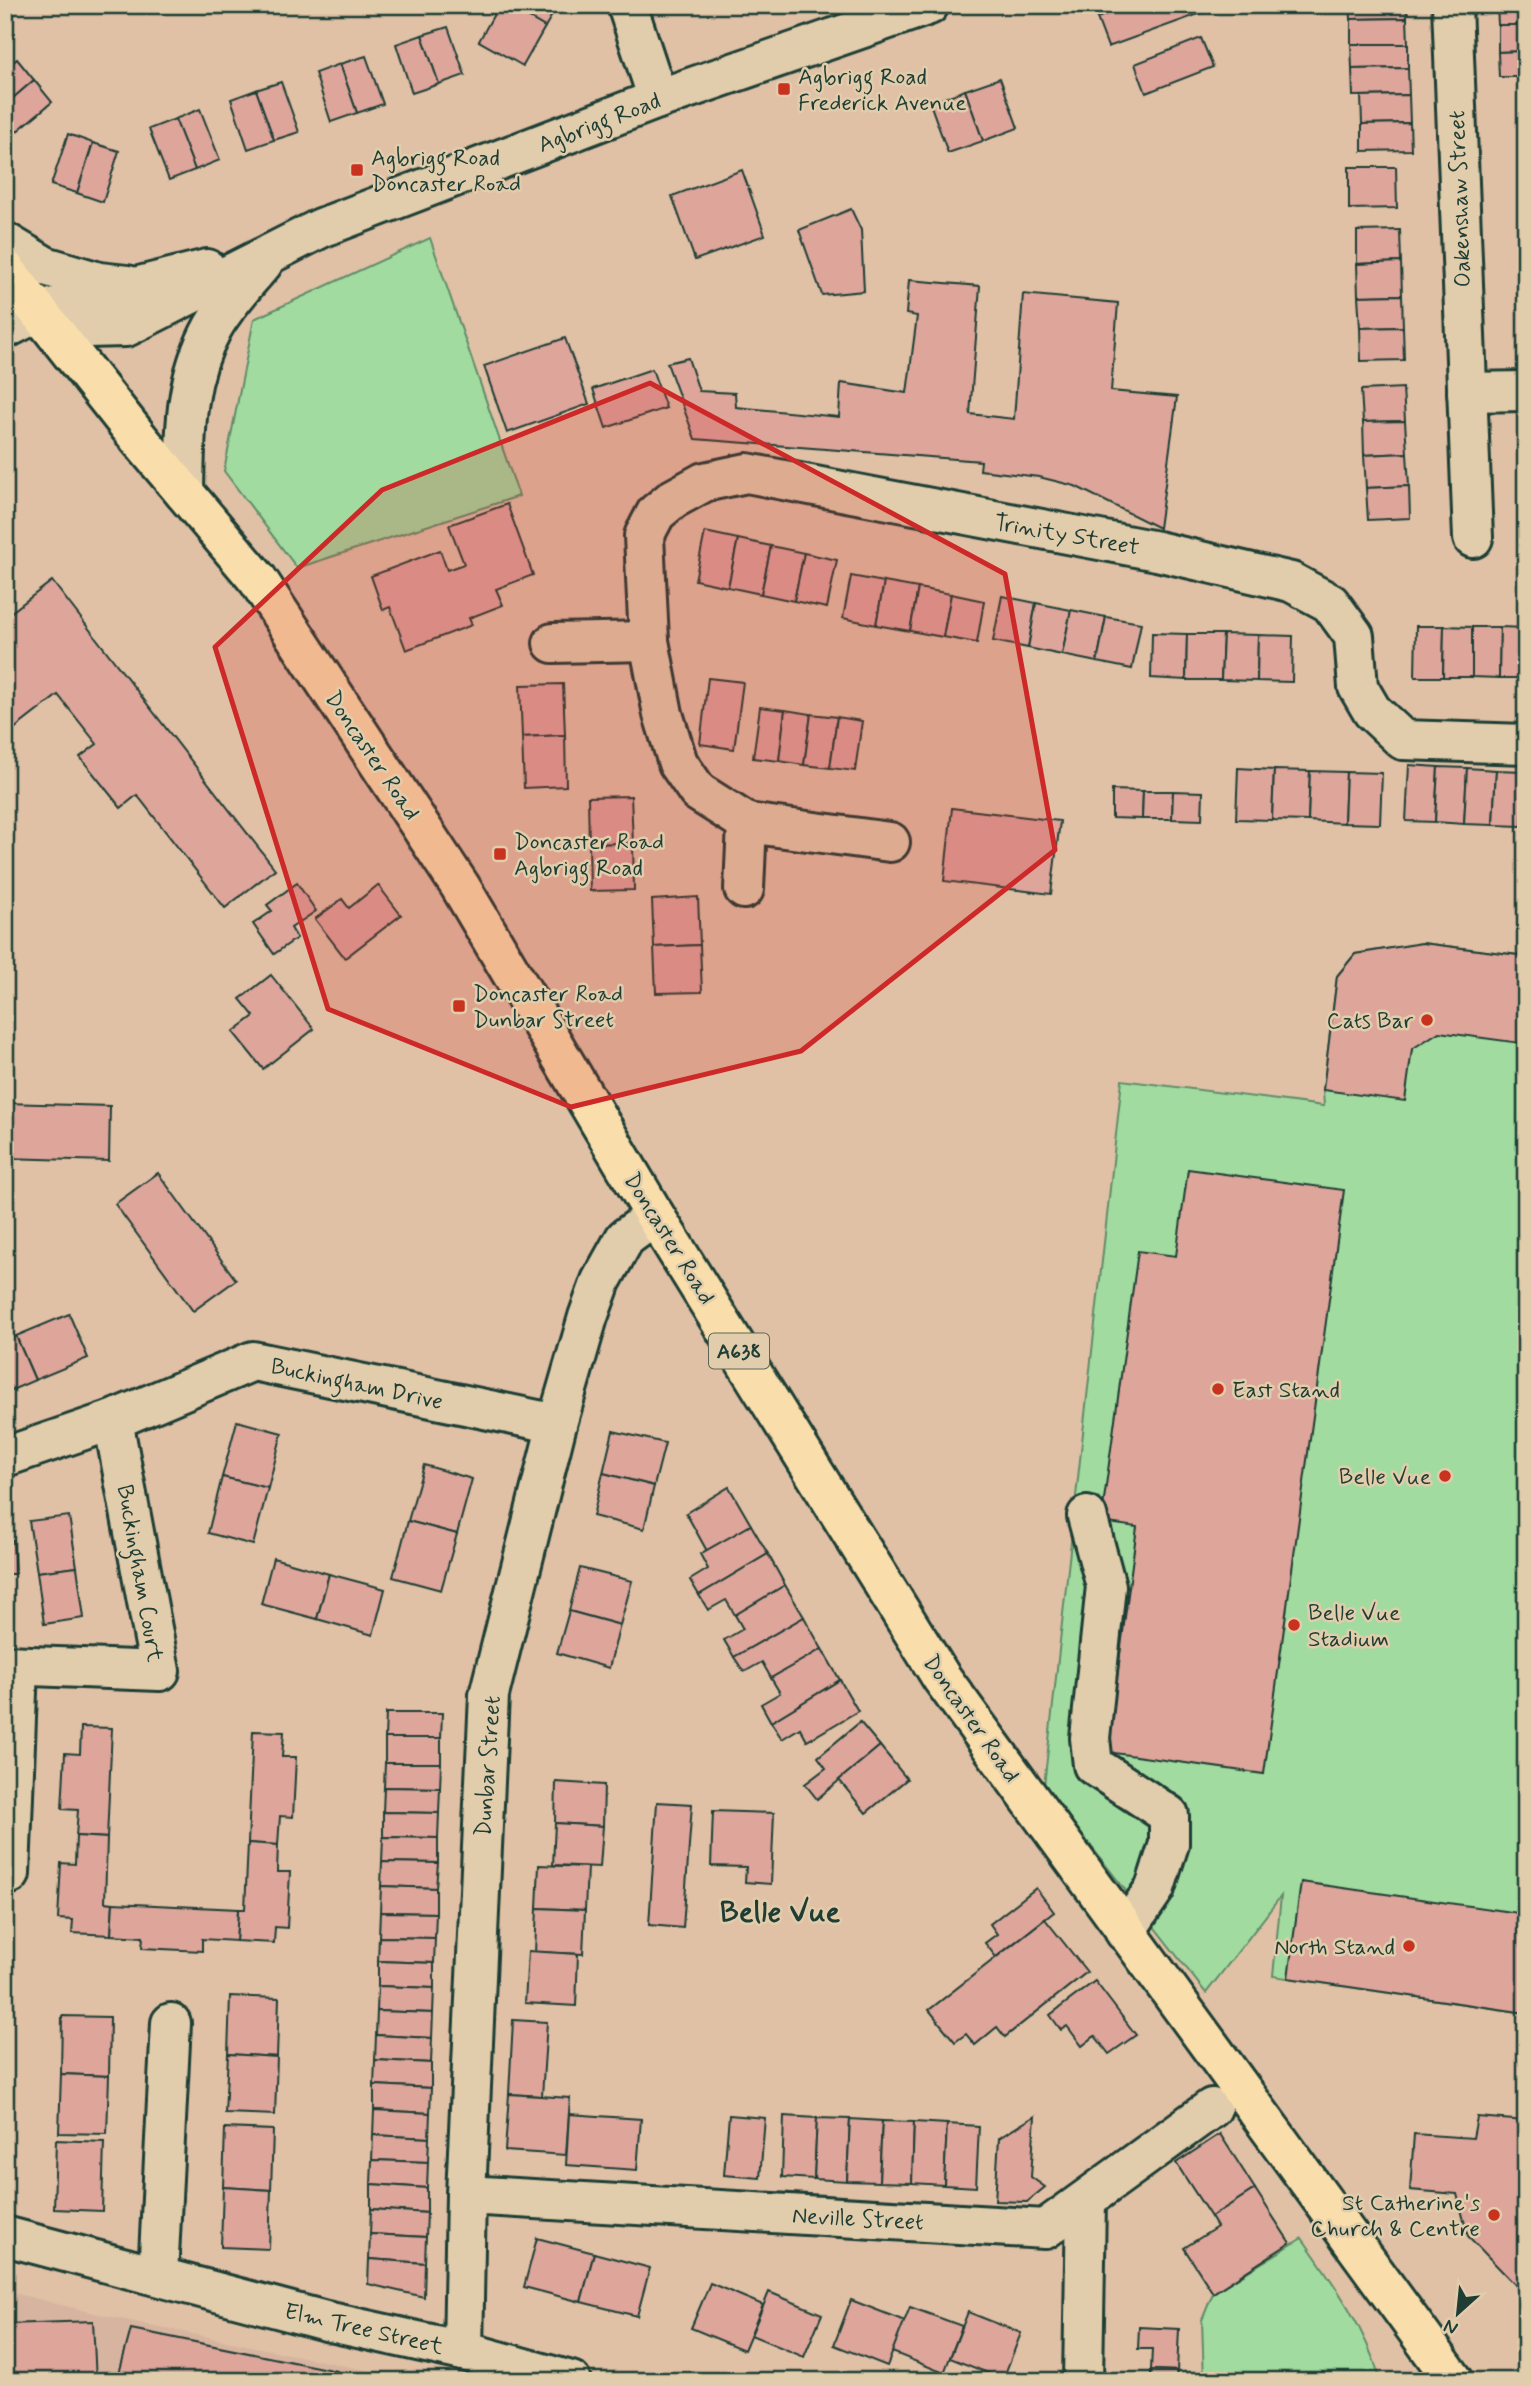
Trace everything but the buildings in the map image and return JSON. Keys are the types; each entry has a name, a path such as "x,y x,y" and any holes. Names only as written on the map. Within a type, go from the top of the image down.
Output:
{"highway":[{"name":"Doncaster Road","path":"5,269 140,440 258,580 460,886 655,1216 941,1677 1454,2381"}],"street":[{"path":"627,5 658,99"},
{"name":"Agbrigg Road","path":"40,311 85,328 126,327 321,228 658,99 929,5"},
{"name":"Oakenshaw Street","path":"1452,5 1473,538"},
{"path":"5,242 45,266 99,282 136,286"},
{"path":"184,492 186,412 197,364 213,326 274,250"},
{"name":"Agbrigg Road","path":"40,311 274,250"},
{"path":"5,328 40,311"},
{"path":"1467,393 1526,391"},
{"name":"Trinity Street","path":"890,842 747,823 698,792 678,763 663,714 649,641 644,536 656,513 673,499 704,482 747,473 1157,551 1291,582 1330,603 1354,636 1358,687 1372,711 1403,740 1526,744"},
{"path":"553,643 649,641"},
{"path":"744,889 747,823"},
{"name":"Dunbar Street","path":"463,2351 466,2195 489,1695 557,1424 588,1317 601,1281 625,1238 655,1216"},
{"name":"Buckingham Drive","path":"5,1457 113,1420 253,1361 557,1424"},
{"name":"Buckingham Court","path":"10,1874 12,1665 160,1671 113,1420"},
{"path":"1087,1516 1105,1586 1090,1738 1093,1765 1169,1815 1170,1844 1154,1888 1125,1932"},
{"path":"158,2275 171,2023"},
{"name":"Neville Street","path":"466,2195 1045,2229 1212,2108"},
{"path":"1083,2381 1086,2200"},
{"name":"Elm Tree Street","path":"5,2235 326,2321 463,2351 571,2381"}],"highlighted area":[{"path":"650,383 1005,574 1055,850 801,1051 571,1107 328,1009 215,647 382,490"}],"shaded area":[{"path":"5,2291 107,2316 418,2381 5,2381"}],"green space":[{"path":"430,238 519,496 297,568 224,471 254,319"},
{"name":"Belle Vue Stadium","path":"1422,943 1526,956 1526,2013 1273,1976 1281,1896 1206,1993 1044,1786 1122,1080 1324,1106 1323,1090 1337,976 1355,954"},
{"path":"1302,2238 1357,2323 1381,2381 1204,2381 1202,2320 1213,2293"}],"place":[{"name":"Agbrigg Road Frederick Avenue","path":"784,89"},
{"name":"Agbrigg Road Doncaster Road","path":"357,170"},
{"name":"Doncaster Road Agbrigg Road","path":"500,854"},
{"name":"Doncaster Road Dunbar Street","path":"459,1006"},
{"name":"Cats Bar","path":"1427,1020"},
{"name":"East Stand","path":"1218,1389"},
{"name":"Belle Vue","path":"1445,1476"},
{"name":"Belle Vue Stadium","path":"1294,1625"},
{"name":"North Stand","path":"1409,1946"},
{"name":"St Catherine's Church & Centre","path":"1494,2215"}],"district":[{"name":"Belle Vue","path":"780,1911"}]}
